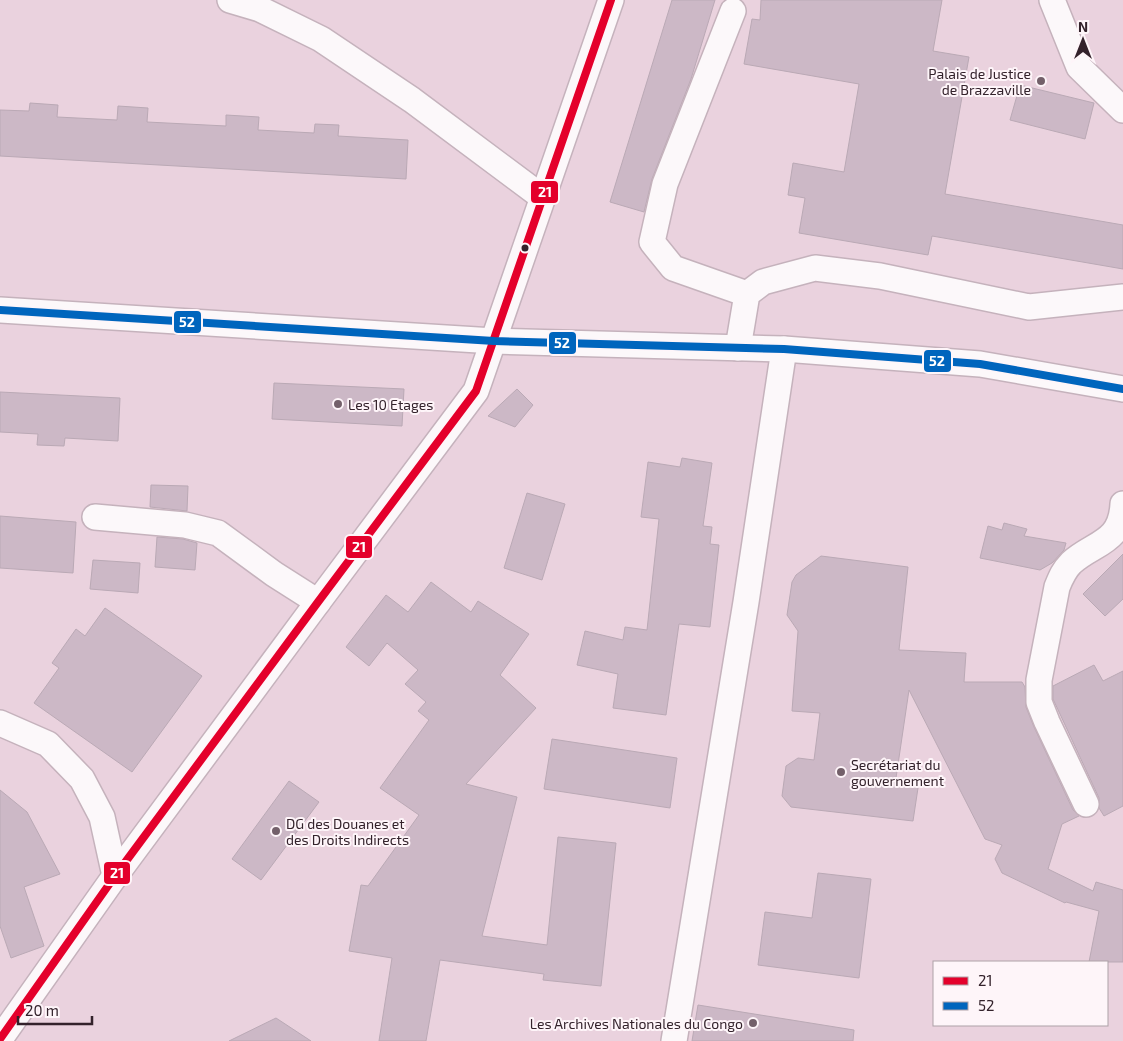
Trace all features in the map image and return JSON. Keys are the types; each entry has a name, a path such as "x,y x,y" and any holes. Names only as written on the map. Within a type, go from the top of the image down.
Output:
{"street":[{"path":"230,0 260,8 321,39 412,100 542,197"},
{"path":"0,1039 115,876 476,391 610,0"},
{"path":"1052,0 1079,67 1123,110"},
{"path":"733,11 665,184 652,242 673,268 747,294"},
{"path":"738,348 747,294 763,282 815,268 880,276 1030,307 1123,296"},
{"path":"0,310 494,341 784,348 980,364 1123,389"},
{"path":"674,1041 746,602 784,348"},
{"path":"1086,804 1039,702 1038,680 1057,587 1062,575 1072,562 1105,542 1116,530 1123,517 1123,504"},
{"path":"95,517 185,525 218,533 274,574 318,602"},
{"path":"0,724 48,744 82,779 102,817 115,876"}],"building":[{"path":"672,0 715,0 691,79 652,179 644,212 610,202"},
{"path":"761,0 942,0 933,51 969,57 945,194 1123,225 1123,269 932,236 928,255 799,233 805,198 788,195 793,163 844,172 859,84 744,64 752,19 760,20"},
{"path":"1020,85 1094,103 1085,139 1010,120"},
{"path":"30,103 58,105 57,117 117,120 118,106 148,108 147,122 226,126 226,115 259,117 258,130 314,133 315,124 339,125 338,136 408,140 406,179 0,156 0,110 29,111"},
{"name":"Les 10 Etages","path":"274,383 404,389 402,426 272,419"},
{"path":"517,389 533,405 515,427 488,416"},
{"path":"0,392 120,398 118,441 65,438 64,446 37,445 38,434 0,432"},
{"path":"682,458 712,463 703,526 712,527 710,544 719,545 710,627 679,624 666,715 613,708 618,674 577,665 585,631 623,640 625,627 647,630 659,519 641,517 648,462 680,467"},
{"path":"151,485 188,486 187,511 150,507"},
{"path":"527,493 565,504 542,580 504,568"},
{"path":"0,516 76,522 73,573 0,568"},
{"path":"1004,523 1027,529 1024,536 1066,543 1064,550 1052,563 1040,570 980,558 988,526 1002,530"},
{"path":"157,537 183,539 197,543 195,570 155,567"},
{"path":"1123,554 1123,599 1105,616 1083,594"},
{"path":"821,556 908,567 899,650 966,653 964,682 1022,682 1025,687 1026,707 1034,727 1073,810 1079,816 1062,824 1048,869 1093,891 1096,882 1123,890 1123,962 1089,961 1099,911 1065,903 1002,873 995,859 1002,845 985,839 909,690 896,778 912,780 918,788 913,821 791,807 782,796 786,766 798,758 814,760 820,713 792,711 798,631 787,615 792,582 796,575"},
{"path":"93,560 140,563 138,593 90,589"},
{"path":"431,582 471,612 478,601 529,634 500,675 536,708 466,784 517,797 482,936 547,945 558,837 616,843 601,986 543,980 544,974 440,960 426,1041 379,1041 392,958 349,951 361,885 368,886 419,815 380,788 429,720 418,711 426,702 405,684 418,670 387,643 369,666 346,647 386,595 408,612"},
{"path":"105,608 202,676 132,772 34,703 59,668 52,663 76,629 85,636"},
{"path":"1094,665 1103,681 1123,671 1123,806 1104,816 1099,808 1099,798 1053,699 1053,686"},
{"path":"552,739 677,758 670,808 544,789"},
{"name":"DG des Douanes et des Droits Indirects","path":"289,781 319,802 261,880 232,859"},
{"path":"0,790 27,812 60,874 24,887 44,946 11,958 0,926"},
{"path":"818,873 871,879 859,978 758,965 765,912 812,918"},
{"name":"Les Archives Nationales du Congo","path":"698,1005 854,1030 853,1041 692,1041"},
{"path":"276,1018 311,1041 229,1041"}],"transit line":[{"name":"21","path":"0,1039 115,876 476,391 611,0"},
{"name":"52","path":"0,310 494,341 784,349 980,364 1123,389"}],"place":[{"name":"Palais de Justice de Brazzaville","path":"1041,81"},
{"name":"Les 10 Etages","path":"338,404"},
{"name":"Secrétariat du gouvernement","path":"841,772"},
{"name":"DG des Douanes et des Droits Indirects","path":"276,831"},
{"name":"Les Archives Nationales du Congo","path":"753,1023"}]}
